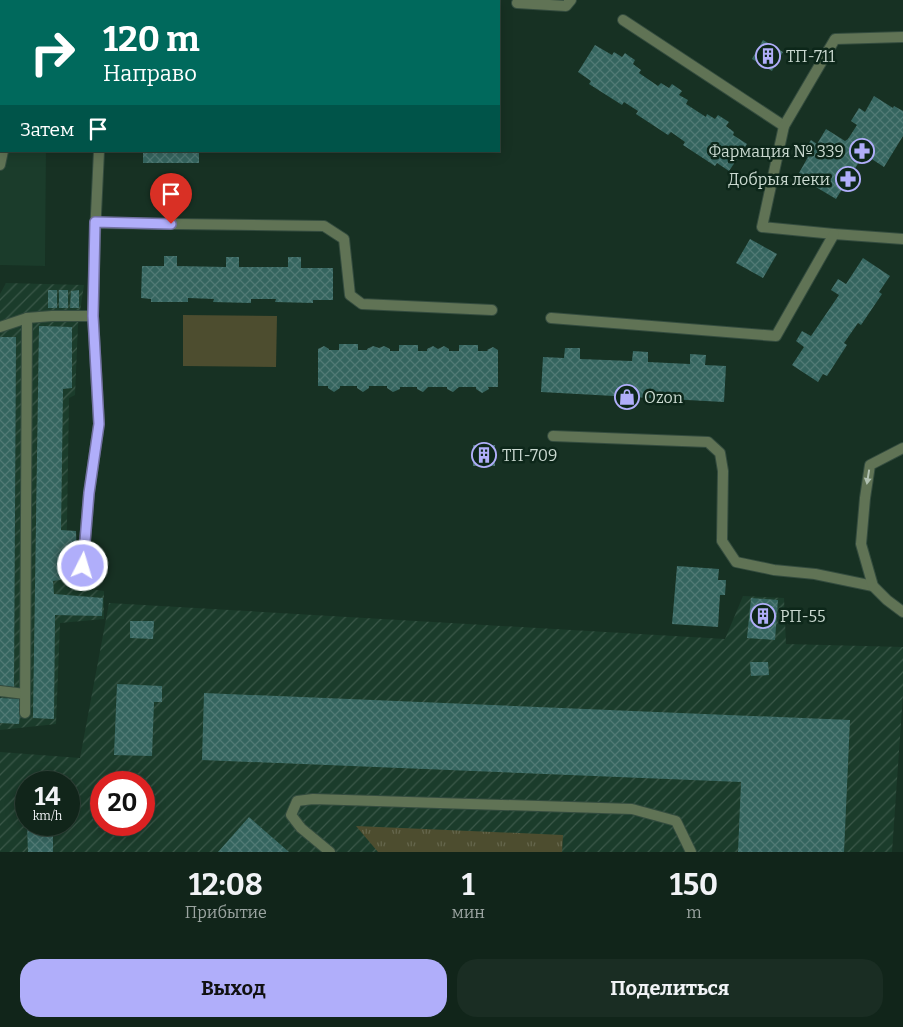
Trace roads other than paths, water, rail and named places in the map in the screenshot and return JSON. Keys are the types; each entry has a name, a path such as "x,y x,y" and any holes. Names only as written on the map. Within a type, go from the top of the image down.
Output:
{"lane":[{"path":"518,3 566,6 571,0"},
{"path":"623,20 784,126"},
{"path":"903,37 835,39 784,126 762,227 903,238"},
{"path":"0,165 3,152"},
{"path":"83,566 89,493 99,424 93,316 99,152"},
{"path":"95,222 324,226 344,239 350,294 362,304 492,310"},
{"path":"551,318 776,336 834,234"},
{"path":"0,327 27,318 93,316"},
{"path":"25,713 27,318"},
{"path":"554,436 708,442 720,453 723,471 722,541 736,562 774,570 815,574 873,586"},
{"path":"903,448 870,465 861,544 873,586 903,612"},
{"path":"0,692 25,694"},
{"path":"330,852 301,828 291,815 296,801 314,799 632,809 676,820 691,852"}],"place":[{"name":"ТП-711","path":"768,56"},
{"name":"Фармация № 339","path":"862,151"},
{"name":"Добрыя леки","path":"848,179"},
{"name":"Ozon","path":"627,397"},
{"name":"ТП-709","path":"484,455"},
{"name":"РП-55","path":"763,616"}]}
